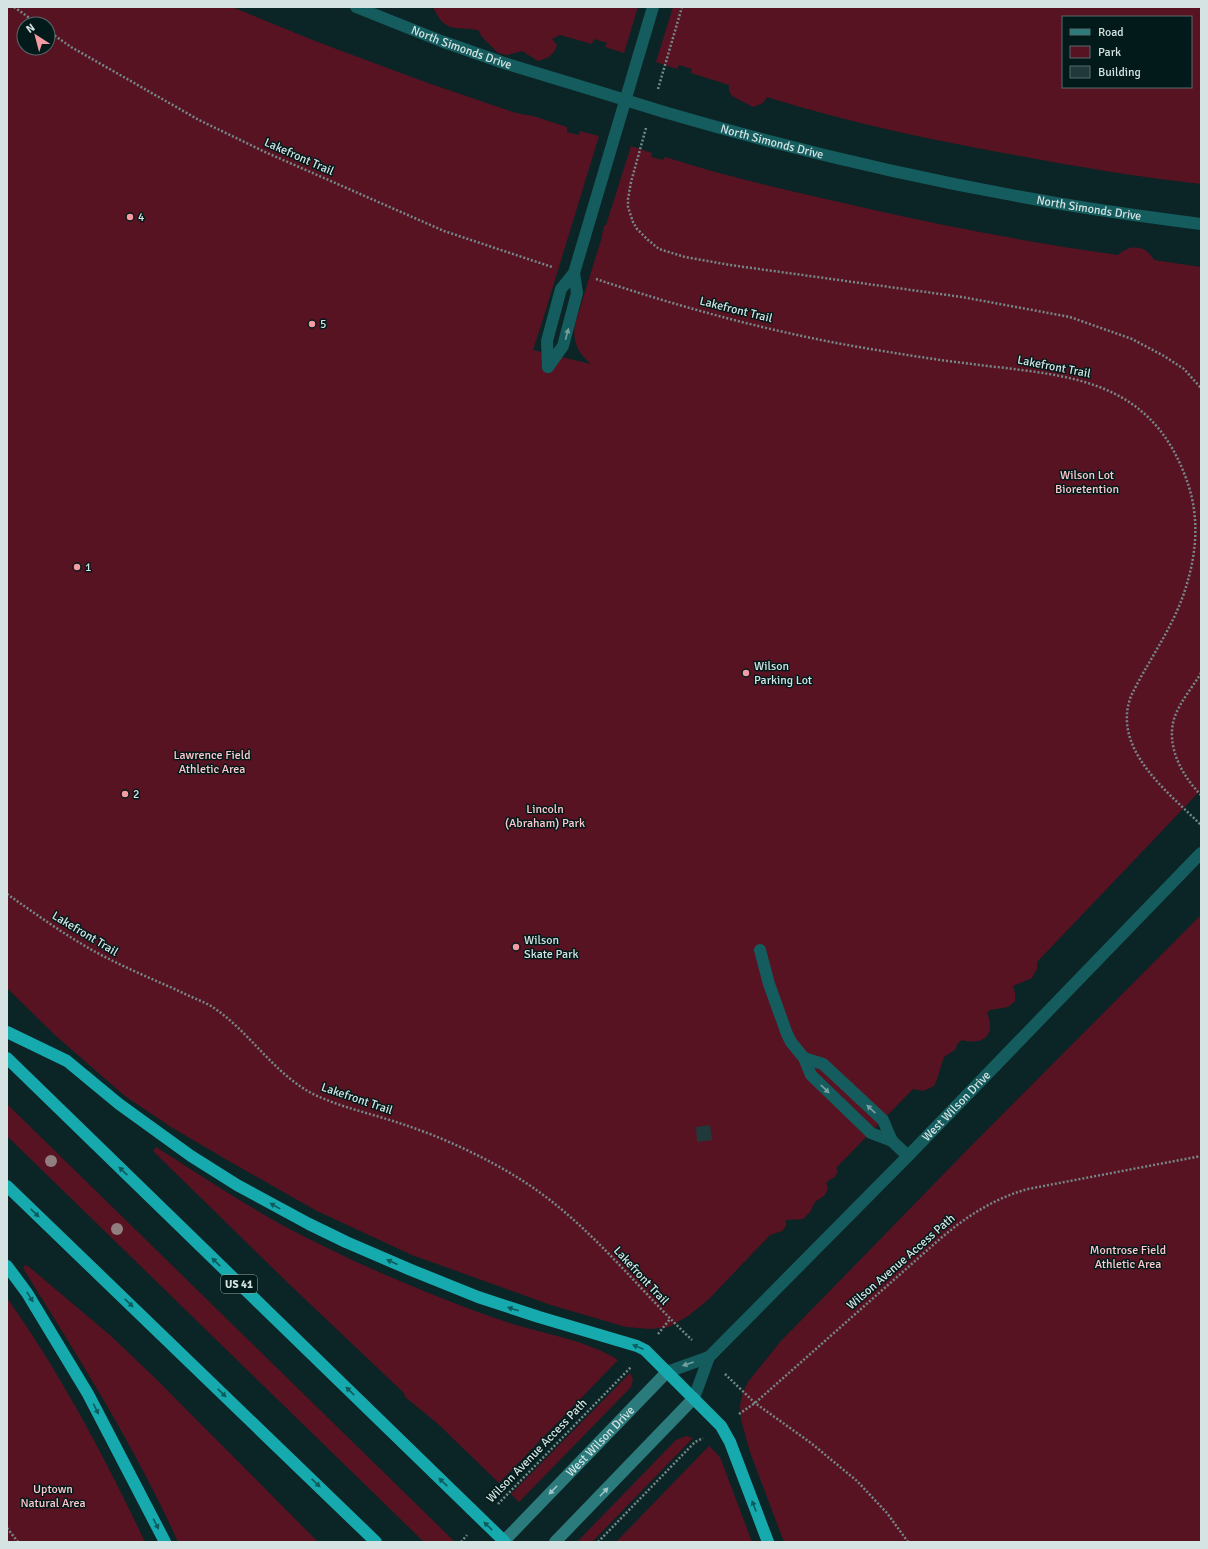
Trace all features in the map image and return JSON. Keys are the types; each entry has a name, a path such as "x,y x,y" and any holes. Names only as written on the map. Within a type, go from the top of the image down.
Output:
{"highway":[{"path":"7,1032 67,1061 119,1104 191,1156 237,1185 309,1224 410,1270 478,1297 538,1317 637,1346 645,1350 721,1426 728,1437 768,1542"},
{"name":"US 41","path":"7,1058 504,1542"},
{"path":"7,1186 376,1542"},
{"path":"7,1266 27,1293 88,1394 165,1542"}],"street":[{"name":"West Wilson Drive","path":"504,1542 667,1372"},
{"name":"West Wilson Drive","path":"555,1542 694,1398"}],"lane":[{"name":"North Simonds Drive","path":"356,7 441,41 504,63 735,132 966,186 1039,200 1201,224"},
{"path":"574,273 577,293 563,346 548,367 547,342 561,289 574,273 653,7"},
{"name":"West Wilson Drive","path":"694,1398 709,1357 908,1156 1201,853"},
{"path":"760,950 769,984 787,1034 791,1042 804,1058 811,1076 871,1133 892,1141 908,1156"},
{"path":"804,1058 823,1064 883,1120 892,1141"},
{"name":"West Wilson Drive","path":"667,1372 709,1357"}],"path":[{"path":"14,7 27,16"},
{"path":"658,90 682,7"},
{"name":"Lakefront Trail","path":"56,36 199,120 265,152 444,230 559,268"},
{"path":"649,121 631,182 628,207 637,229 659,249 685,257 730,265 962,297 1070,317 1132,339 1164,356 1184,369 1201,388"},
{"name":"Lakefront Trail","path":"594,278 702,312 832,343 947,361 1036,371 1069,377 1111,391 1140,408 1152,419 1173,448 1188,482 1196,522 1195,543 1189,576 1178,608 1131,696 1127,705 1126,720 1131,742 1138,757 1150,773 1201,825"},
{"path":"1201,674 1174,718 1172,736 1174,750 1180,766 1189,781 1201,795"},
{"name":"Lakefront Trail","path":"7,894 36,915 89,949 210,1006 231,1021 284,1073 303,1088 329,1100 404,1124 438,1138 463,1149 523,1181 560,1207 587,1232 670,1319"},
{"name":"Wilson Avenue Access Path","path":"908,1542 887,1513 857,1481 811,1443 755,1403 941,1238 985,1206 1013,1193 1028,1189 1201,1156"},
{"name":"Wilson Avenue Access Path","path":"494,1508 626,1373"},
{"path":"598,1542 695,1442"},
{"path":"7,1528 18,1542"},
{"path":"461,1542 472,1531"}],"green space":[{"name":"Lincoln (Abraham) Park","path":"7,7 232,7 315,41 425,82 516,113 533,116 567,127 567,132 579,135 580,131 599,136 533,350 591,364 579,351 575,342 575,324 604,226 606,225 631,146 652,153 651,157 663,160 665,157 765,185 897,215 1023,240 1118,255 1128,249 1138,248 1147,251 1154,260 1201,267 1201,790 1037,962 1037,969 1032,978 1013,986 1015,1001 1008,1007 990,1010 987,1013 990,1027 989,1033 986,1037 982,1040 976,1041 962,1040 957,1044 956,1049 944,1057 934,1086 923,1091 913,1089 836,1168 838,1171 835,1177 826,1183 828,1189 825,1195 815,1202 810,1212 803,1219 786,1220 786,1226 782,1231 770,1235 708,1300 688,1316 669,1327 651,1329 626,1327 551,1305 412,1255 317,1211 171,1127 125,1096 56,1036 7,988"},
{"path":"433,7 638,7 624,53 605,47 607,43 594,39 592,44 560,35 552,39 557,45 552,54 538,61 522,51 507,55 498,53 482,37 478,30 457,28 446,25 437,16"},
{"path":"673,7 1201,7 1201,184 1105,171 948,142 857,122 767,97 763,103 753,107 732,96 729,91 729,85 691,73 692,69 679,65 677,69 656,62"},
{"name":"Montrose Field Athletic Area","path":"1201,915 1201,1542 784,1542 750,1452 741,1420 740,1405 743,1392 748,1382 780,1342 971,1146"},
{"path":"7,1104 455,1542 424,1542 7,1136"},
{"path":"156,1147 266,1216 359,1263 399,1281 477,1312 516,1325 582,1343 606,1353 618,1360 499,1483 437,1423 405,1397 404,1393 287,1282 153,1151"},
{"path":"25,1265 111,1336 155,1378 318,1542 178,1542 125,1437 85,1368 23,1268"},
{"name":"Uptown Natural Area","path":"7,1298 46,1356 64,1386 98,1448 145,1542 7,1542"},
{"path":"630,1373 633,1379 631,1387 519,1502 511,1494"},
{"path":"686,1436 693,1438 592,1542 577,1542 676,1440"},
{"path":"709,1446 720,1457 752,1542 616,1542"}],"building":[{"path":"710,1125 712,1140 697,1142 696,1127"}],"place":[{"name":"4","path":"130,217"},
{"name":"5","path":"312,324"},
{"name":"1","path":"77,567"},
{"name":"Wilson Parking Lot","path":"746,673"},
{"name":"2","path":"125,794"},
{"name":"Wilson Skate Park","path":"516,947"}],"park label":[{"name":"Wilson Lot Bioretention","path":"1087,482"},
{"name":"Lawrence Field Athletic Area","path":"212,762"}]}
